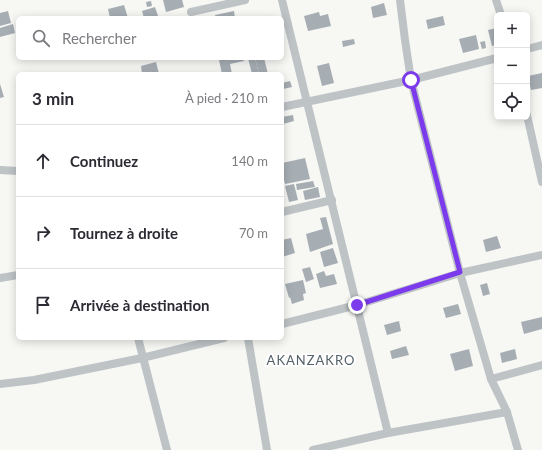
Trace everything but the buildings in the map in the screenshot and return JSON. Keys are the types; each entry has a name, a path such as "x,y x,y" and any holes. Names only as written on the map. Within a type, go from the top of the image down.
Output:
{"street":[{"path":"191,12 245,0"},
{"path":"282,0 388,433"},
{"path":"400,0 411,80 460,272 491,379 507,412 518,450"},
{"path":"496,0 500,12"},
{"path":"530,48 542,45"},
{"path":"284,107 411,80 494,59"},
{"path":"528,120 542,182"},
{"path":"0,170 16,171"},
{"path":"284,212 332,200"},
{"path":"284,323 357,305 460,272 542,255"},
{"path":"0,278 16,275"},
{"path":"138,340 142,358 168,450"},
{"path":"0,384 34,380 142,358 216,340"},
{"path":"248,340 267,450"},
{"path":"491,379 542,365"},
{"path":"313,450 388,433 507,412"}],"district":[{"name":"AKANZAKRO","path":"311,360"}],"route":[{"path":"357,305 460,272 411,80"}]}
